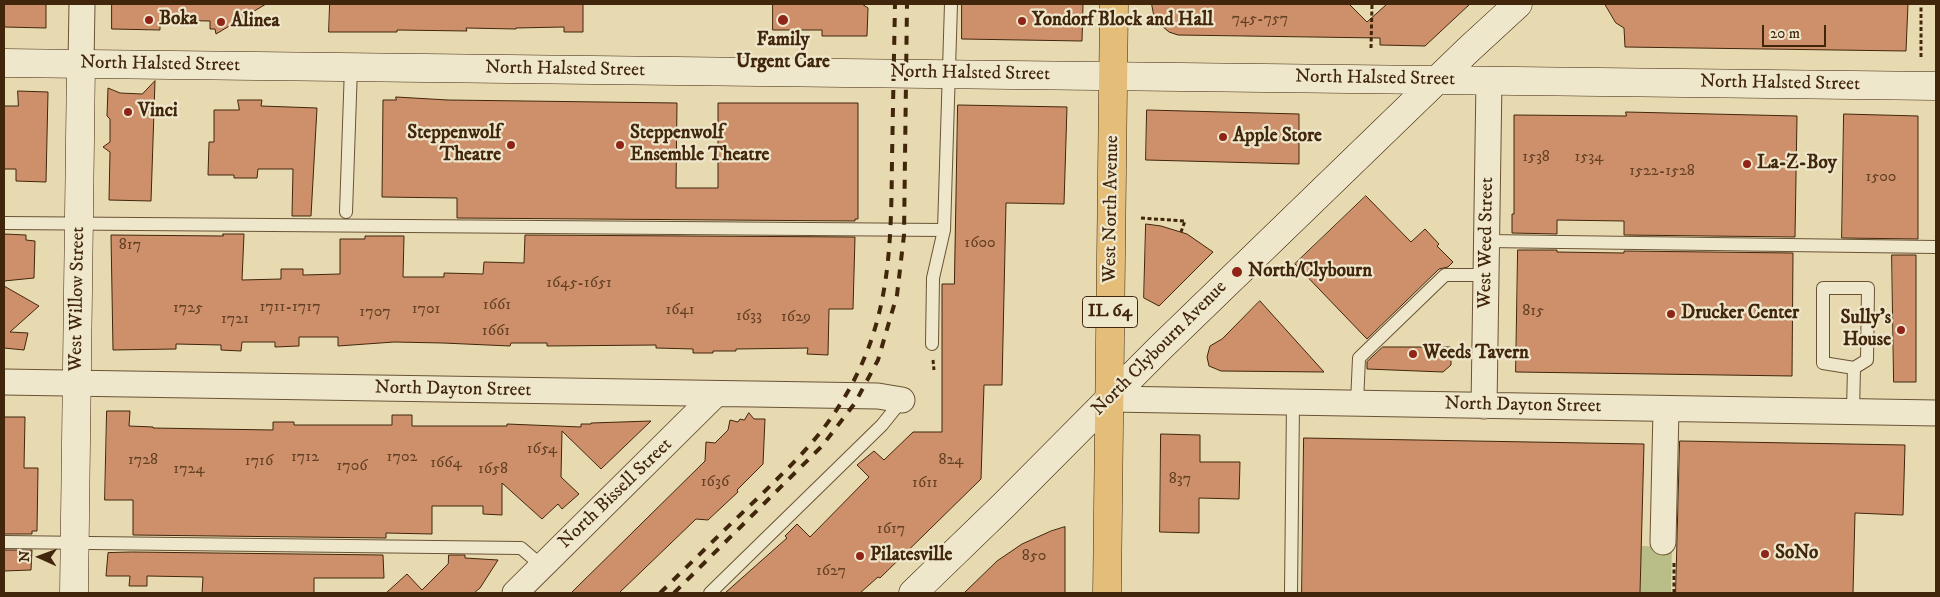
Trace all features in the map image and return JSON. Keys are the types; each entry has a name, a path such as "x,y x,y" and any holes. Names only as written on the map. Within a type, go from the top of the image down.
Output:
{"main road":[{"name":"West North Avenue","path":"1107,593 1114,4"},
{"name":"North Clybourn Avenue","path":"913,593 1438,79 1518,4"},
{"name":"North Halsted Street","path":"4,63 1936,86"},
{"name":"West Willow Street","path":"74,593 81,64"}],"street":[{"name":"West Willow Street","path":"81,64 82,4"},
{"name":"West Weed Street","path":"1484,406 1489,80"},
{"name":"North Dayton Street","path":"4,382 878,396 902,400"},
{"name":"North Bissell Street","path":"515,593 716,394"},
{"name":"North Dayton Street","path":"1110,399 1936,413"},
{"path":"1663,542 1666,409"}],"lane":[{"path":"932,344 933,278 944,230 951,4"},
{"path":"346,212 351,67"},
{"path":"4,223 944,230"},
{"path":"1487,241 1936,247"},
{"path":"1357,403 1359,358 1445,275 1486,275"},
{"path":"1823,288 1868,288 1867,360 1854,368 1823,363 1823,288"},
{"path":"1853,411 1854,368"},
{"path":"710,593 882,425 902,400"},
{"path":"1291,593 1293,402"},
{"path":"4,542 521,548 542,566"}],"path":[{"path":"1371,48 1372,4"},
{"path":"1921,4 1921,58"},
{"path":"1141,218 1184,221 1181,232"}],"green space":[{"path":"1641,546 1672,547 1671,593 1640,593"}],"building":[{"path":"4,4 46,4 46,28 4,27"},
{"path":"112,4 266,4 216,34 215,29 210,29 210,21 160,20 160,30 112,29"},
{"path":"330,4 583,4 583,32 564,32 564,27 516,29 466,28 467,31 397,30 397,32 329,32"},
{"path":"773,4 862,4 868,8 867,36 822,36 822,30 773,30"},
{"name":"Yondorf Block and Hall","path":"962,4 1083,4 1082,41 962,39"},
{"path":"1152,4 1349,4 1367,22 1387,4 1470,4 1425,46 1380,45 1380,38 1178,35 1169,32 1162,26 1154,16"},
{"path":"1605,4 1908,4 1906,51 1625,47 1624,28 1616,23"},
{"path":"155,81 151,201 109,200 110,152 103,147 110,142 110,119 107,116 108,88 120,93 142,94"},
{"path":"18,91 48,92 46,182 16,181 16,169 4,169 4,106 18,106"},
{"path":"396,97 448,100 677,103 676,188 718,188 718,103 858,103 858,219 855,219 855,221 457,218 457,198 382,197 383,100 396,100"},
{"path":"238,100 262,100 261,106 317,108 311,216 292,216 293,169 258,169 257,178 234,178 234,175 208,175 209,142 214,142 214,110 239,110"},
{"path":"958,105 1067,107 1064,204 1006,203 1002,385 984,385 981,479 880,578 878,577 860,593 725,593 787,538 785,536 797,524 810,537 869,477 857,465 874,451 884,460 913,432 942,432 942,284 954,284"},
{"name":"Apple Store","path":"1147,110 1299,114 1299,164 1146,160"},
{"path":"1626,112 1797,116 1795,237 1624,235 1624,221 1557,220 1557,234 1512,233 1512,214 1514,214 1514,115 1626,116"},
{"path":"1844,114 1918,116 1918,239 1842,238"},
{"path":"1366,196 1411,242 1425,229 1439,244 1437,246 1453,262 1448,267 1439,269 1367,339 1295,264"},
{"path":"1146,224 1161,226 1187,234 1213,252 1159,306 1144,298"},
{"path":"4,234 26,235 26,240 35,241 34,278 4,281"},
{"path":"223,234 244,234 242,280 281,279 281,269 303,269 303,275 340,274 340,239 365,239 365,236 404,236 403,277 444,277 444,273 483,274 484,262 524,263 525,235 855,237 853,309 829,309 828,355 807,354 808,348 736,349 736,351 693,353 693,349 656,348 656,345 547,346 547,343 511,343 510,346 394,342 338,346 338,337 299,337 299,346 275,347 275,342 242,342 241,351 221,350 221,345 176,344 176,349 113,350 111,235 223,236"},
{"name":"Drucker Center","path":"1518,250 1624,253 1624,251 1793,253 1792,376 1516,372"},
{"path":"1892,255 1916,255 1916,382 1894,382"},
{"path":"4,286 39,306 10,332 28,333 24,350 4,348"},
{"path":"1260,301 1324,372 1221,371 1209,366 1207,357 1210,346 1222,339"},
{"name":"Weeds Tavern","path":"1383,347 1451,347 1451,365 1443,372 1367,369 1367,362"},
{"path":"107,411 130,411 129,426 153,428 273,430 273,422 294,422 294,425 392,425 392,415 412,415 412,426 507,426 507,424 581,427 581,424 591,423 651,421 601,469 562,431 561,477 579,494 562,509 558,504 542,519 502,483 502,515 483,514 483,506 432,506 432,534 386,533 386,538 133,535 133,500 105,500"},
{"path":"749,413 754,419 765,419 763,464 737,490 738,492 708,520 696,519 619,593 571,593 705,461 706,442 715,443 728,430 730,420 738,422 740,419 744,420"},
{"path":"4,417 25,417 24,468 38,468 37,531 32,531 32,534 4,534"},
{"path":"1161,434 1200,435 1200,462 1240,462 1239,499 1199,498 1199,533 1160,532"},
{"path":"1304,438 1644,444 1640,593 1302,593"},
{"name":"SoNo","path":"1680,441 1905,445 1903,515 1855,513 1853,593 1676,593"},
{"path":"1065,527 1065,593 964,593 997,561 1022,544"},
{"path":"4,550 32,550 31,570 4,571"},
{"path":"108,553 383,555 384,578 314,578 314,593 202,593 203,577 147,576 147,586 129,586 130,576 106,576"},
{"path":"449,555 465,555 465,558 498,560 480,588 474,593 386,593 407,574 422,590 448,564"}],"railway":[{"path":"660,593 779,477 815,439 851,387 865,356 876,325 888,262 892,195 895,4"},
{"path":"674,593 822,446 855,403 878,360 897,295 904,235 907,4"}],"place":[{"name":"Boka","path":"149,20"},
{"name":"Family Urgent Care","path":"783,20"},
{"name":"Yondorf Block and Hall","path":"1022,21"},
{"name":"Alinea","path":"221,22"},
{"name":"Vinci","path":"128,112"},
{"name":"Apple Store","path":"1223,137"},
{"name":"Steppenwolf Theatre","path":"511,145"},
{"name":"Steppenwolf Ensemble Theatre","path":"620,145"},
{"name":"La-Z-Boy","path":"1747,164"},
{"name":"North/Clybourn","path":"1237,272"},
{"name":"Drucker Center","path":"1671,314"},
{"name":"Sully’s House","path":"1901,330"},
{"name":"Weeds Tavern","path":"1413,354"},
{"name":"SoNo","path":"1765,554"},
{"name":"Pilatesville","path":"860,556"}]}
